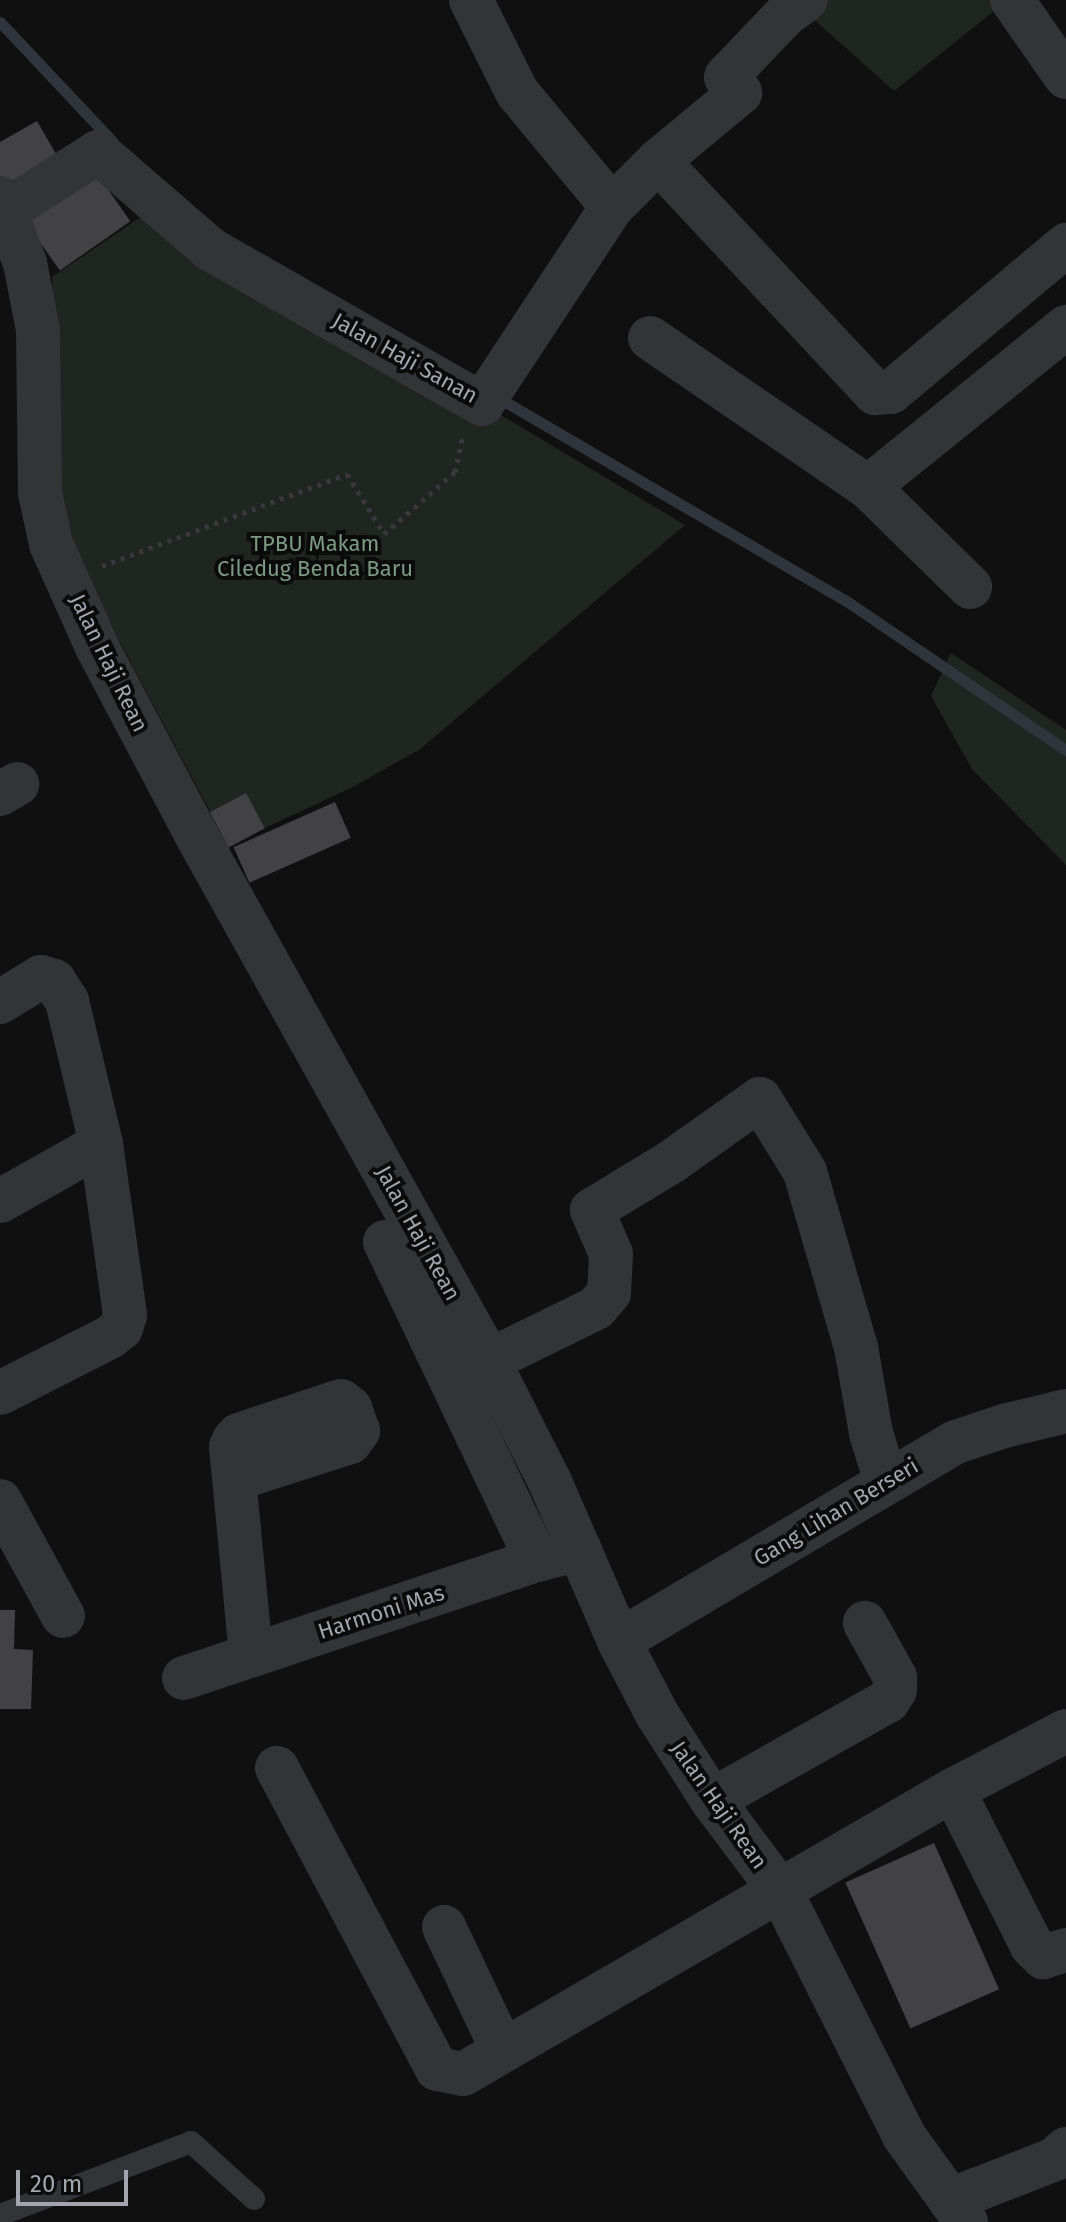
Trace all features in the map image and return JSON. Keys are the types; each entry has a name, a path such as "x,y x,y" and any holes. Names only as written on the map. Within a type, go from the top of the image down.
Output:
{"street":[{"path":"471,0 517,92 612,207"},
{"name":"Jalan Haji Sanan","path":"4,204 98,152 210,249 492,390 612,207 658,161 740,93 726,77 786,14 806,0"},
{"path":"1012,0 1066,77"},
{"path":"658,161 875,393 891,392 1066,245"},
{"name":"Jalan Haji Rean","path":"4,204 25,263 38,330 40,493 51,544 97,647 197,836 488,1361 550,1482 619,1641 657,1714 712,1800 797,1883 904,2136 958,2211"},
{"path":"868,487 1066,327"},
{"path":"650,338 868,487 970,587"},
{"path":"0,1002 41,977 54,981 67,1001 101,1144 125,1315 121,1328 110,1337 0,1393"},
{"path":"488,1361 596,1308 609,1293 611,1254 592,1210 671,1162 760,1099 805,1172 856,1347 871,1433 886,1482"},
{"path":"0,1201 101,1144"},
{"path":"385,1242 537,1560"},
{"name":"Gang Lihan Berseri","path":"619,1641 956,1442 1066,1411"},
{"path":"235,1479 251,1655"},
{"path":"0,1501 63,1616"},
{"name":"Harmoni Mas","path":"184,1678 537,1560 580,1549"},
{"path":"712,1800 888,1701 895,1690 895,1677 865,1623"},
{"path":"277,1768 437,2069 463,2074 953,1790 1066,1731"},
{"path":"953,1790 1032,1946 1043,1957 1066,1950"},
{"path":"444,1927 503,2051"},
{"path":"958,2211 1055,2159 1066,2149"}],"lane":[{"path":"0,2215 191,2142 254,2199"}],"path":[{"path":"68,580 347,474 384,534 455,472 467,417 492,390"}],"green space":[{"path":"826,0 1002,0 1004,3 894,91 808,14"},
{"name":"TPBU Makam Ciledug Benda Baru","path":"154,208 685,525 419,750 351,788 228,845 83,573 61,501 52,277"},
{"path":"951,653 1066,730 1066,865 972,769 931,696"}],"building":[{"path":"37,121 63,166 8,197 0,184 0,142"},
{"path":"93,168 130,221 60,271 23,217"},
{"path":"246,793 265,828 229,848 210,812"},
{"path":"335,802 351,838 249,883 234,847"},
{"path":"0,1610 15,1610 14,1649 33,1650 31,1709 0,1709"},
{"path":"934,1843 999,1989 910,2029 845,1882"}],"waterway":[{"path":"0,22 112,141"},
{"path":"497,397 845,600 1066,750"}]}
